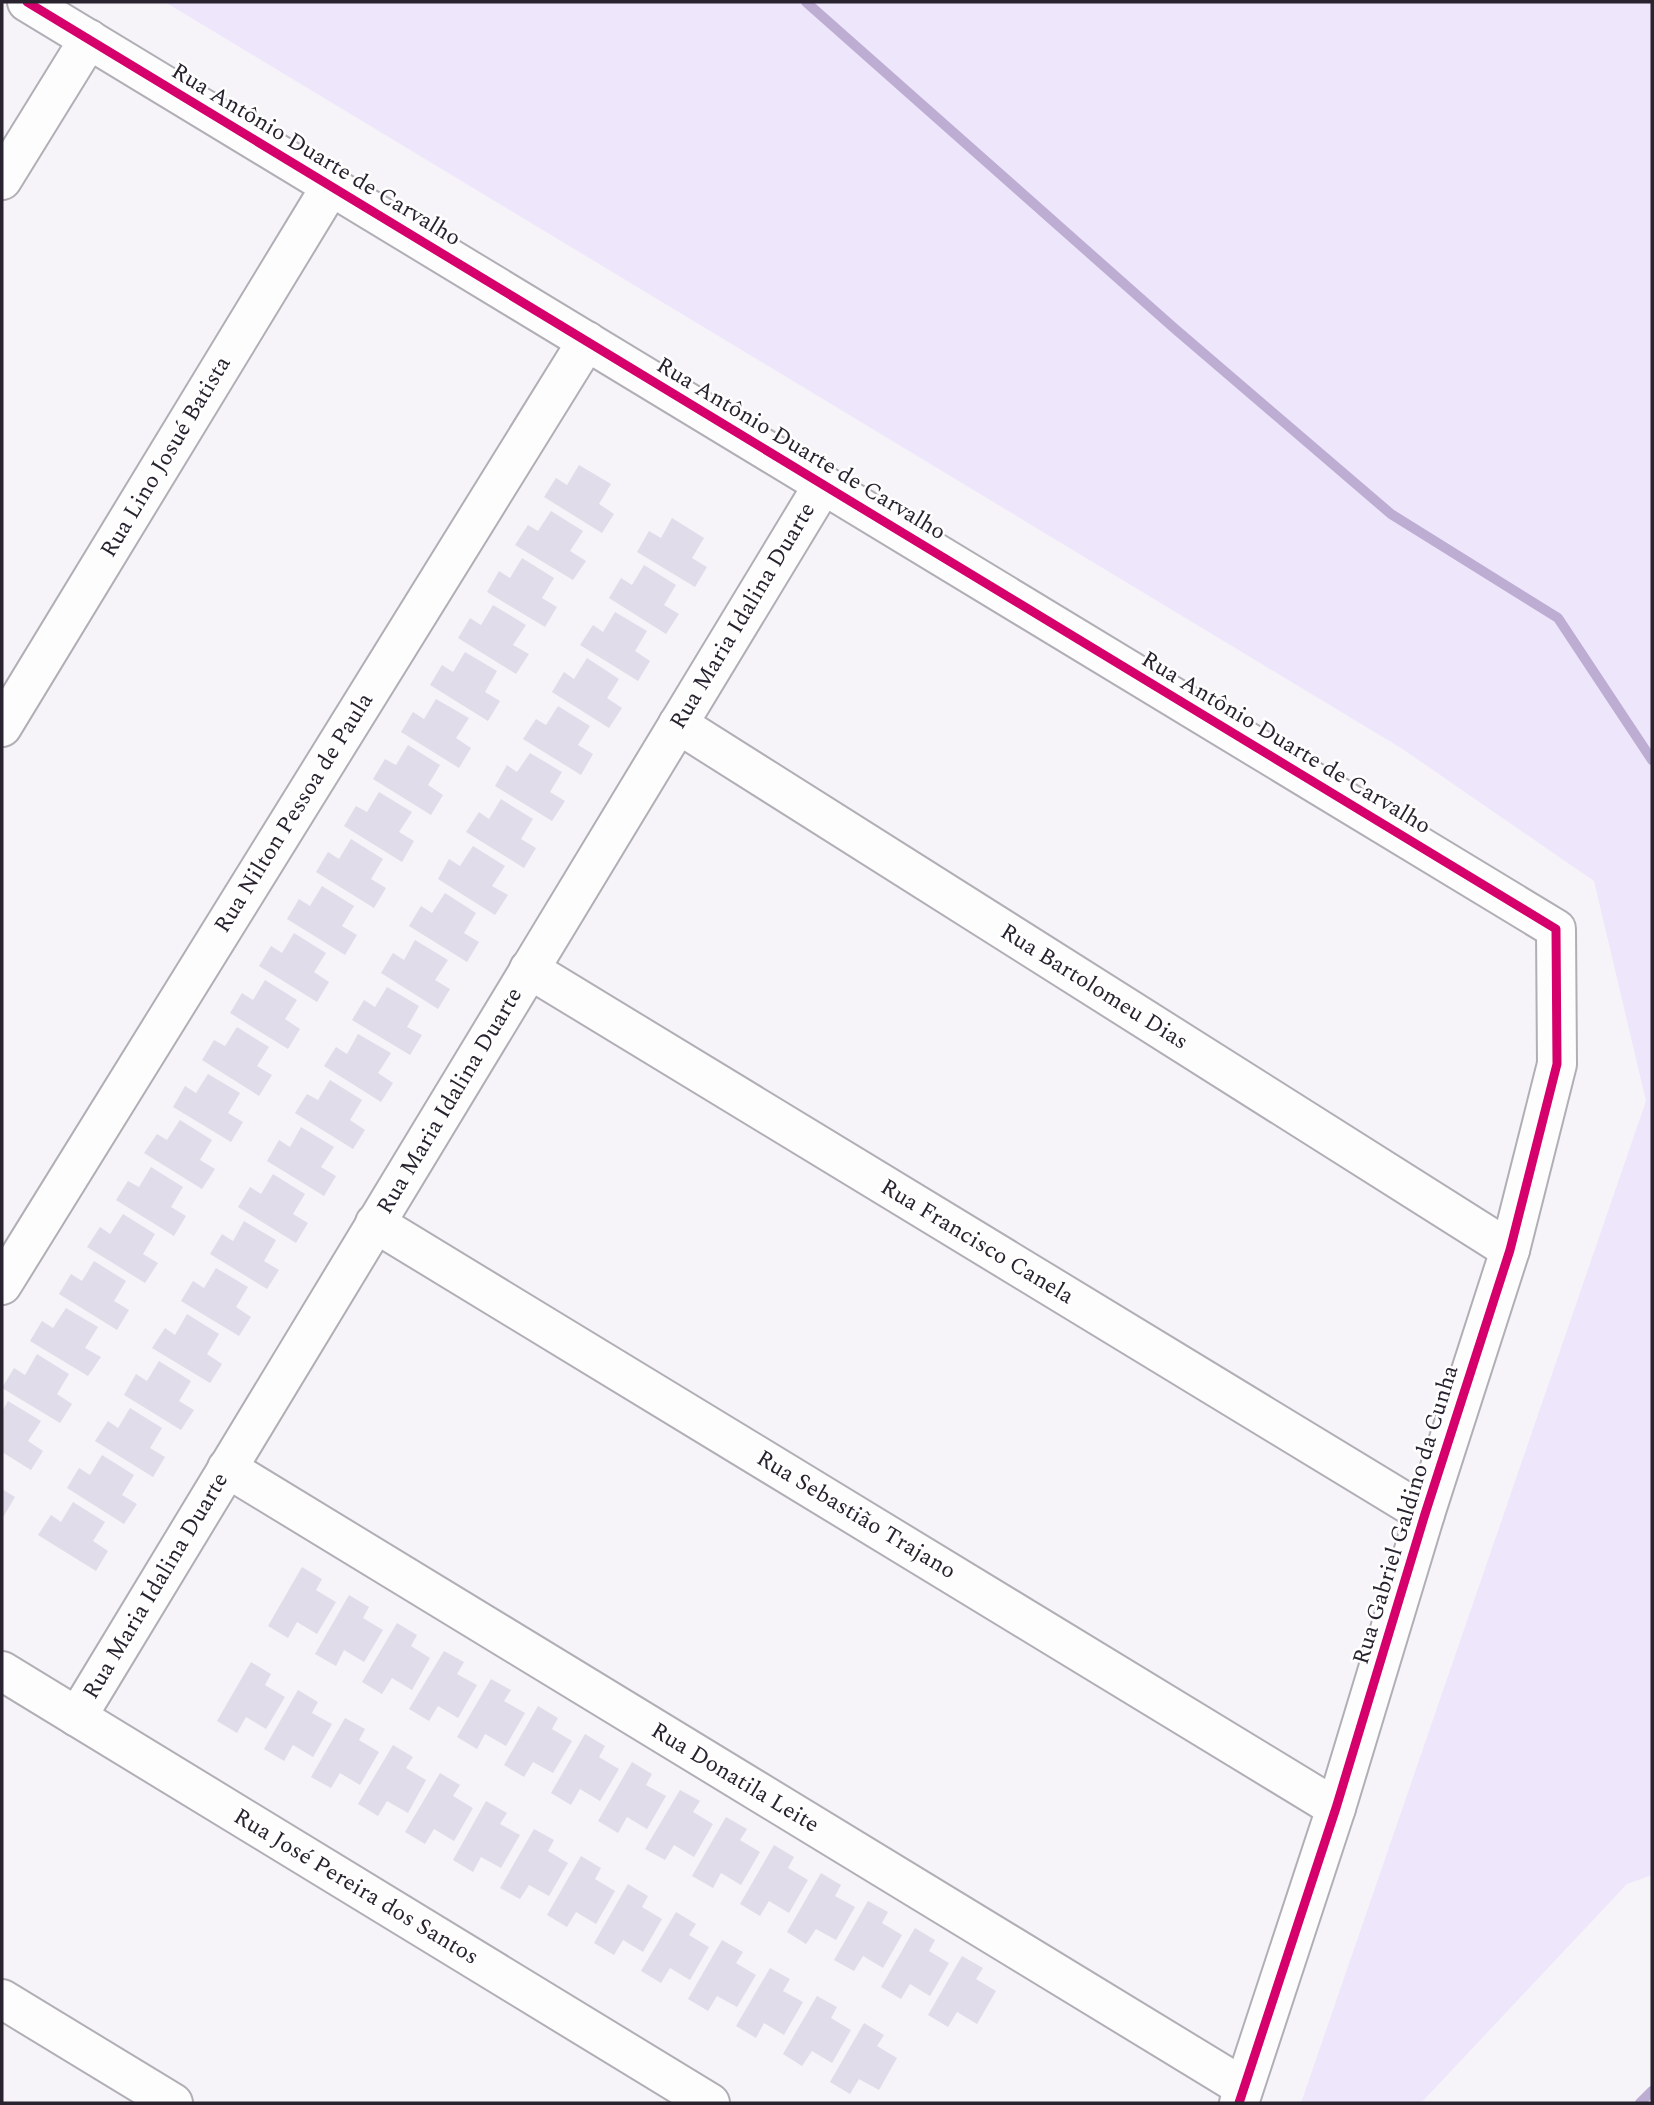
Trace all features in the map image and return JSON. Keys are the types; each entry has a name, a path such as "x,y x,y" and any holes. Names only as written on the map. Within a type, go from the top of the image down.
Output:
{"street":[{"name":"Rua Antônio Duarte de Carvalho","path":"27,2 1556,929"},
{"path":"2,180 89,39"},
{"name":"Rua Lino Josué Batista","path":"2,727 331,186"},
{"name":"Rua Nilton Pessoa de Paula","path":"2,1285 587,341"},
{"name":"Rua Maria Idalina Duarte","path":"77,1717 822,485"},
{"name":"Rua Bartolomeu Dias","path":"678,724 1510,1250"},
{"name":"Rua Gabriel Galdino da Cunha","path":"1241,2095 1336,1808 1425,1514 1510,1250 1557,1064 1556,929"},
{"name":"Rua Francisco Canela","path":"529,969 1425,1514"},
{"name":"Rua Sebastião Trajano","path":"375,1223 1336,1808"},
{"name":"Rua Donatila Leite","path":"227,1468 1241,2095"},
{"name":"Rua José Pereira dos Santos","path":"3,1673 710,2103"},
{"path":"2,1999 173,2103"}],"shaded area":[{"path":"165,2 1652,2 1652,1875 1627,1884 1421,2103 1301,2103 1646,1101 1594,881 1401,748"}],"building":[{"path":"579,465 611,484 599,504 614,514 602,533 544,497 556,478 567,485"},
{"path":"551,511 583,531 570,551 586,561 573,580 515,545 528,525 538,531"},
{"path":"672,518 704,538 692,558 707,567 695,587 637,552 649,531 661,538"},
{"path":"522,558 554,578 542,598 557,607 545,627 487,592 499,571 510,578"},
{"path":"644,565 676,585 664,605 679,614 666,634 609,598 621,578 632,585"},
{"path":"493,605 526,625 513,645 529,654 516,674 458,638 470,618 481,625"},
{"path":"615,612 647,631 635,651 650,661 638,681 580,645 593,625 603,632"},
{"path":"465,652 497,671 485,692 500,701 488,721 430,685 442,665 453,672"},
{"path":"587,658 619,679 607,698 622,708 609,728 552,692 564,672 574,679"},
{"path":"436,699 469,718 456,738 471,748 459,768 401,732 413,712 424,719"},
{"path":"558,706 590,726 578,745 593,754 581,775 523,739 536,719 546,725"},
{"path":"408,745 440,765 428,785 443,795 431,815 373,779 385,759 396,765"},
{"path":"530,753 562,772 550,792 565,801 552,821 495,786 507,765 517,772"},
{"path":"379,792 412,812 399,832 414,841 402,862 344,826 356,806 367,812"},
{"path":"501,799 533,819 521,839 536,848 524,868 466,832 479,812 489,819"},
{"path":"351,839 383,859 371,879 386,888 374,908 316,872 328,852 339,859"},
{"path":"473,846 505,866 492,886 508,895 495,915 438,879 449,859 460,866"},
{"path":"322,886 354,906 342,926 357,935 345,955 287,919 299,899 310,906"},
{"path":"445,893 476,913 464,933 479,942 467,962 409,926 421,906 432,913"},
{"path":"294,933 326,953 314,972 329,982 317,1002 259,966 271,946 282,953"},
{"path":"415,940 448,960 435,980 450,989 438,1009 381,973 393,953 404,960"},
{"path":"265,980 297,1000 285,1019 300,1029 288,1049 230,1013 242,993 253,1000"},
{"path":"387,987 419,1006 407,1027 422,1035 410,1055 352,1020 364,1000 375,1007"},
{"path":"237,1027 269,1047 257,1066 272,1075 259,1096 202,1060 214,1040 225,1046"},
{"path":"358,1034 391,1053 378,1073 393,1083 381,1102 324,1066 336,1047 347,1054"},
{"path":"208,1074 240,1093 228,1113 243,1122 231,1142 173,1107 185,1086 196,1093"},
{"path":"330,1080 362,1100 350,1120 365,1130 353,1149 295,1113 307,1094 318,1100"},
{"path":"180,1120 212,1140 200,1160 215,1169 202,1189 144,1153 157,1134 167,1140"},
{"path":"301,1127 334,1147 321,1167 336,1176 324,1196 267,1161 279,1140 290,1147"},
{"path":"151,1167 183,1187 171,1207 186,1216 174,1236 116,1200 128,1181 139,1187"},
{"path":"273,1174 305,1194 293,1214 308,1223 296,1243 238,1207 250,1187 261,1194"},
{"path":"123,1214 155,1234 143,1254 158,1263 145,1283 87,1247 100,1227 110,1234"},
{"path":"244,1221 276,1240 264,1261 279,1270 267,1289 210,1254 222,1234 233,1241"},
{"path":"94,1261 126,1281 114,1301 129,1310 117,1330 59,1294 71,1274 82,1281"},
{"path":"216,1268 248,1287 236,1307 251,1317 239,1336 181,1301 193,1281 204,1288"},
{"path":"66,1308 98,1327 85,1348 101,1357 88,1376 30,1341 42,1321 53,1328"},
{"path":"187,1314 219,1334 207,1354 222,1364 210,1383 152,1348 165,1328 175,1335"},
{"path":"37,1354 69,1374 57,1394 72,1404 60,1423 2,1388 14,1368 25,1375"},
{"path":"159,1361 191,1381 179,1401 194,1410 181,1430 124,1395 136,1374 147,1381"},
{"path":"8,1401 41,1421 28,1441 43,1451 31,1470 2,1452 2,1412"},
{"path":"130,1408 162,1428 150,1448 165,1457 153,1477 95,1441 108,1421 118,1428"},
{"path":"102,1455 134,1475 122,1495 137,1504 124,1524 67,1488 79,1468 90,1475"},
{"path":"2,1489 15,1497 2,1519"},
{"path":"73,1502 105,1522 93,1541 108,1551 96,1571 38,1535 51,1515 61,1522"},
{"path":"302,1567 322,1579 316,1590 336,1602 317,1634 297,1622 288,1638 268,1626"},
{"path":"349,1595 369,1607 363,1618 383,1630 364,1662 344,1650 336,1666 315,1654"},
{"path":"397,1623 417,1635 411,1646 430,1658 412,1690 392,1678 382,1694 362,1682"},
{"path":"444,1651 464,1662 457,1674 477,1685 458,1718 438,1706 429,1721 409,1709"},
{"path":"251,1662 271,1674 265,1685 285,1697 266,1729 246,1717 237,1733 217,1721"},
{"path":"491,1679 511,1690 504,1701 525,1713 506,1746 485,1734 477,1749 457,1737"},
{"path":"298,1690 318,1702 312,1713 332,1724 313,1757 293,1745 284,1761 264,1749"},
{"path":"538,1706 558,1718 552,1729 572,1741 553,1773 533,1762 524,1777 504,1765"},
{"path":"345,1718 365,1729 359,1740 379,1752 360,1785 340,1773 331,1788 311,1777"},
{"path":"585,1734 605,1746 599,1757 619,1769 600,1801 580,1789 571,1805 551,1793"},
{"path":"393,1745 413,1757 406,1768 426,1780 408,1813 387,1801 378,1816 358,1804"},
{"path":"632,1762 652,1774 646,1785 666,1796 647,1829 627,1817 618,1833 598,1821"},
{"path":"440,1773 460,1785 453,1796 473,1808 454,1841 434,1829 425,1844 405,1832"},
{"path":"680,1790 700,1801 693,1812 713,1824 694,1857 674,1845 665,1860 645,1849"},
{"path":"486,1801 507,1813 500,1824 520,1835 501,1868 481,1857 473,1872 453,1860"},
{"path":"726,1817 747,1829 740,1840 760,1852 741,1885 721,1873 713,1888 692,1876"},
{"path":"534,1829 554,1840 548,1851 568,1863 549,1896 529,1885 520,1899 500,1888"},
{"path":"774,1845 794,1857 788,1868 808,1880 789,1913 769,1901 760,1916 740,1904"},
{"path":"581,1856 601,1868 595,1879 615,1891 596,1924 576,1912 567,1927 547,1915"},
{"path":"821,1873 841,1885 835,1896 855,1907 836,1940 816,1929 806,1944 787,1932"},
{"path":"628,1884 648,1896 642,1907 662,1919 643,1952 623,1940 614,1955 594,1943"},
{"path":"868,1901 888,1912 882,1923 902,1935 883,1968 863,1956 854,1971 834,1960"},
{"path":"676,1912 696,1924 689,1935 709,1947 690,1980 670,1968 661,1983 641,1971"},
{"path":"915,1928 935,1940 929,1951 949,1963 930,1996 910,1984 901,1999 881,1987"},
{"path":"722,1940 743,1952 736,1963 756,1975 737,2007 717,1996 708,2011 688,1999"},
{"path":"962,1956 983,1968 976,1979 996,1991 977,2024 957,2012 948,2027 928,2015"},
{"path":"770,1968 790,1979 783,1991 803,2002 784,2035 764,2023 756,2038 736,2026"},
{"path":"817,1996 837,2007 831,2018 851,2030 832,2063 812,2051 802,2066 783,2054"},
{"path":"864,2023 884,2035 877,2046 897,2058 879,2090 859,2079 850,2094 830,2082"}],"waterway":[{"path":"806,2 1174,328 1391,514 1558,618 1652,760"},
{"path":"1640,2103 1652,2091"}],"cycle path":[{"path":"27,2 1556,929 1557,1064 1510,1250 1425,1514 1336,1808 1239,2103"}]}
